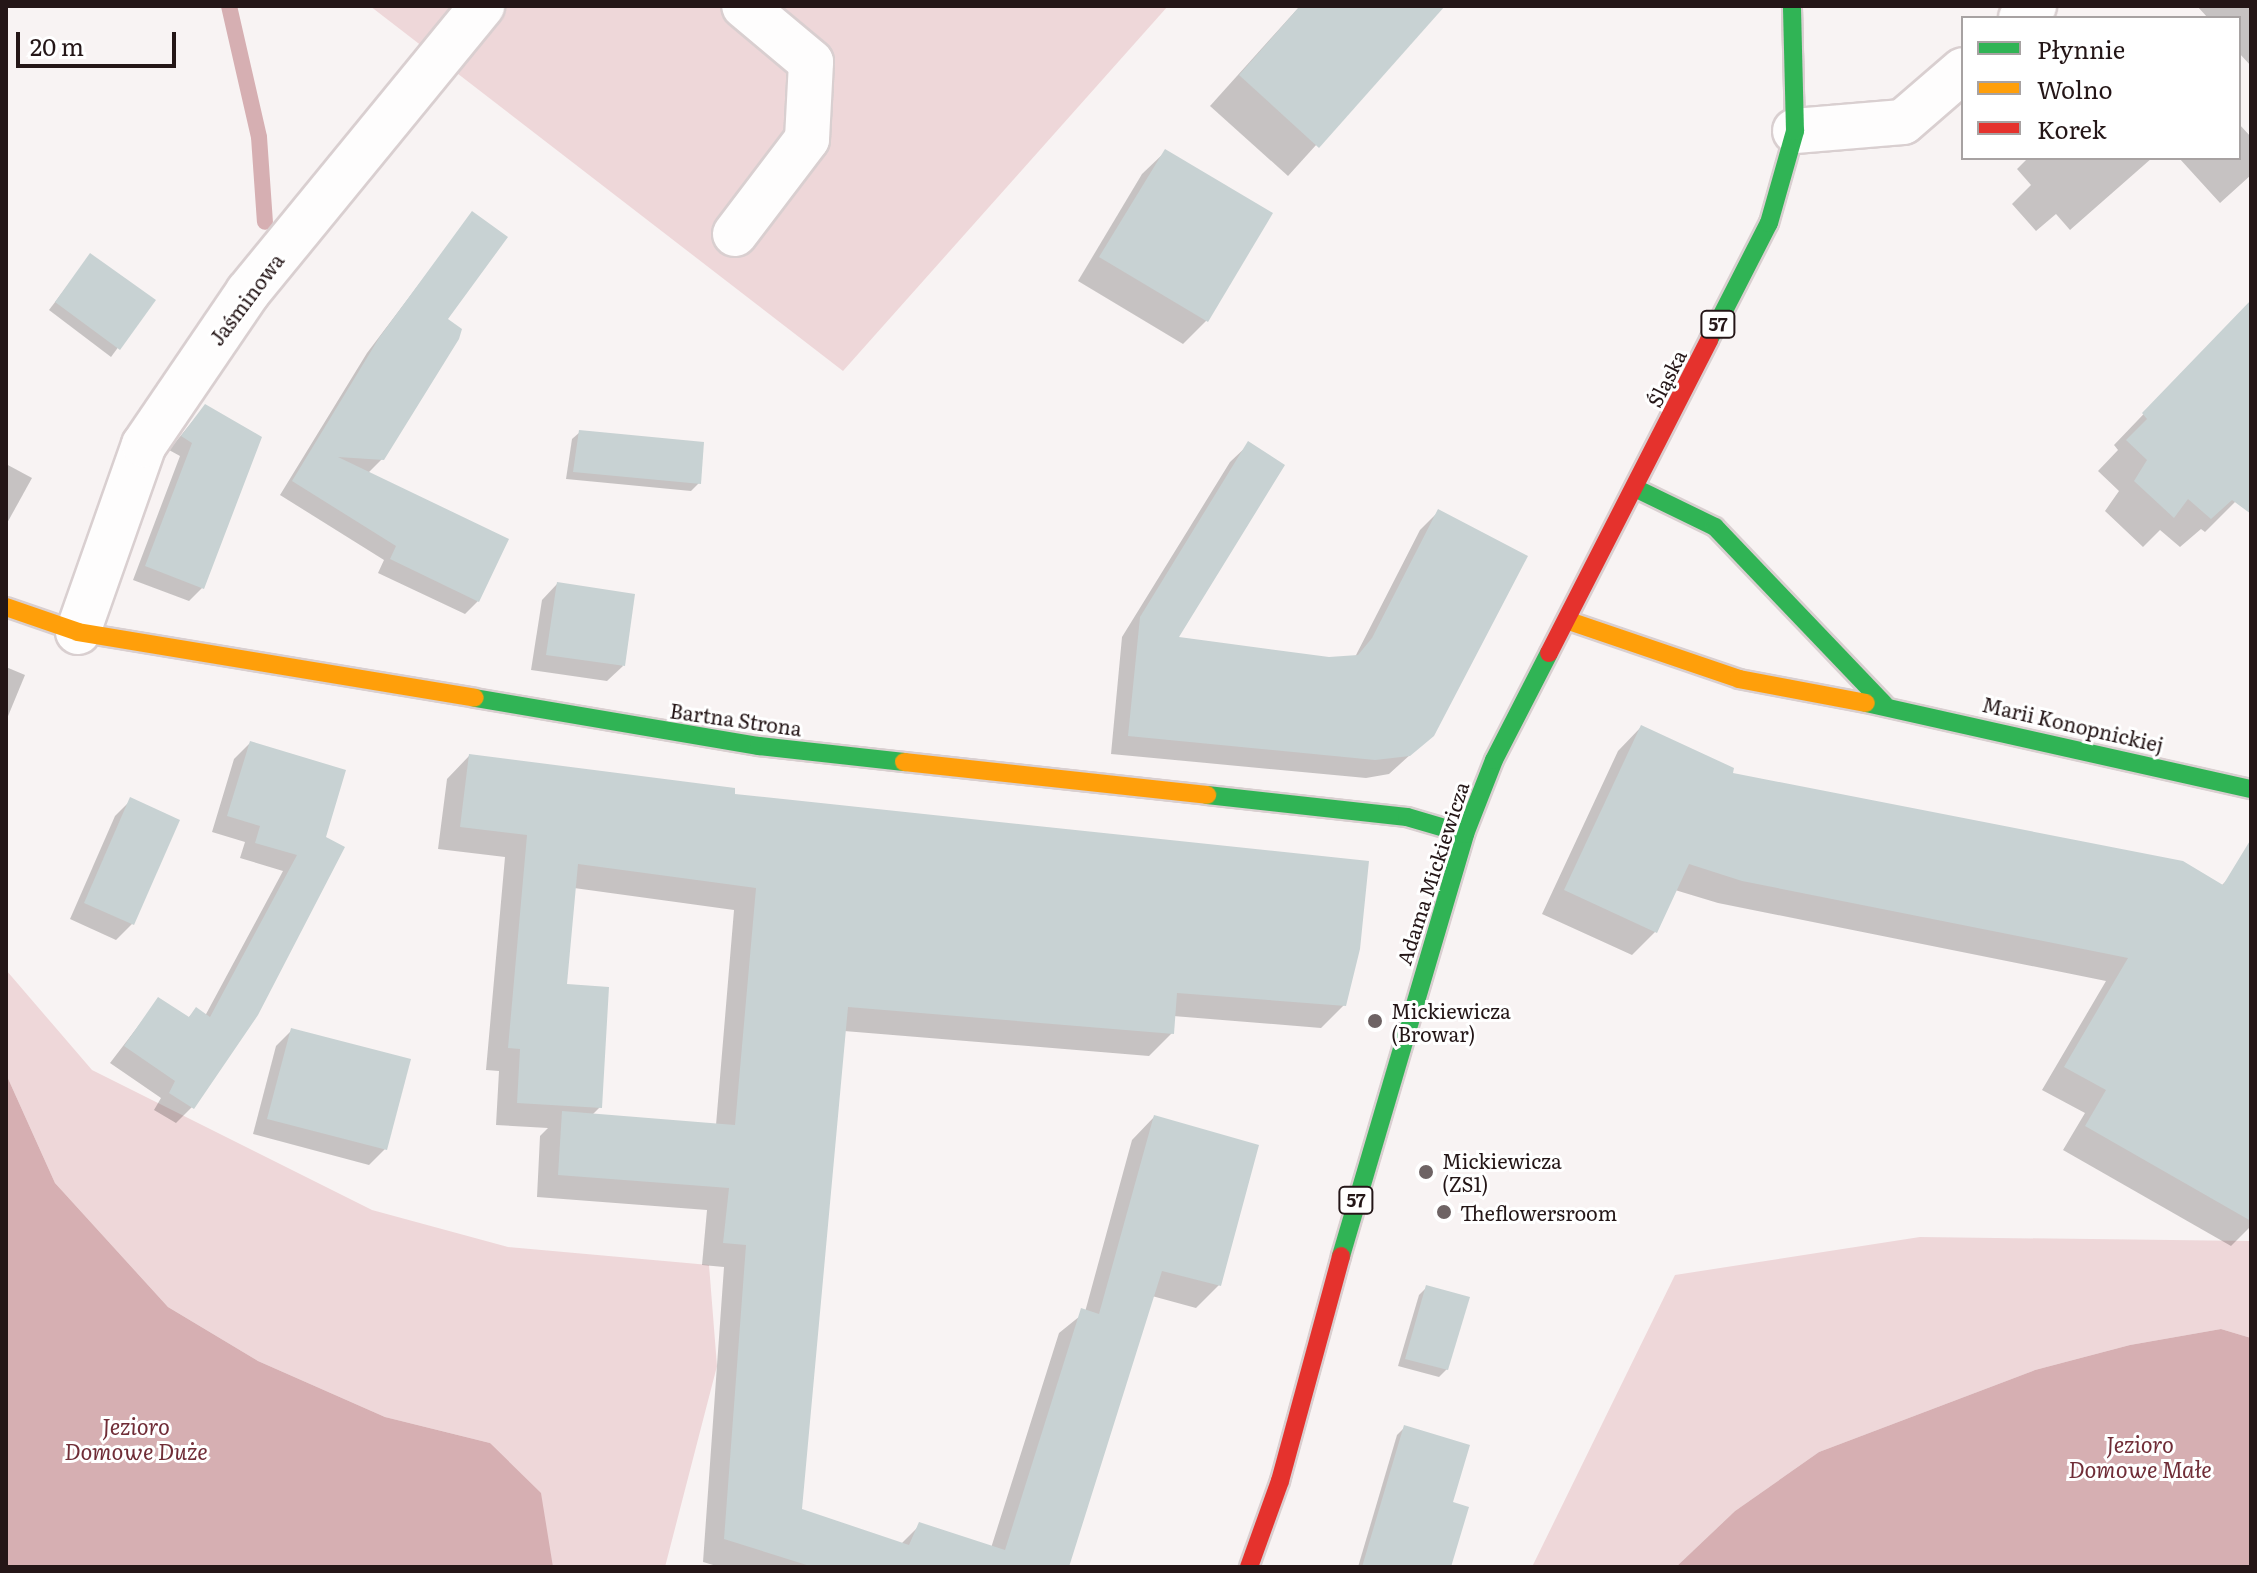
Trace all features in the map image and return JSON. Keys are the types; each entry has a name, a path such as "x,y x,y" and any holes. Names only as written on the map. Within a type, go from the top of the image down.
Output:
{"street":[{"name":"Jaśminowa","path":"78,632 144,445 248,292 482,6"},
{"path":"735,234 807,139 811,62 744,6"},
{"name":"Śląska","path":"1569,621 1769,223 1795,131 1792,6"},
{"path":"1795,131 1903,122 1961,72"},
{"path":"1635,488 1715,527 1884,704"},
{"name":"Bartna Strona","path":"6,607 78,632 759,746 1407,817 1465,834"},
{"name":"Marii Konopnickiej","path":"1569,621 1739,679 1884,704 2251,789"},
{"name":"Adama Mickiewicza","path":"1249,1567 1280,1481 1372,1142 1465,834 1494,760 1569,621"}],"shaded area":[{"path":"370,6 1168,6 843,371"},
{"path":"6,970 92,1070 372,1210 508,1247 709,1265 717,1366 665,1567 552,1567 490,1443 385,1417 258,1361 168,1307 55,1183 6,1074"},
{"path":"1920,1237 2251,1241 2251,1338 2221,1329 2130,1345 2035,1370 1819,1452 1735,1511 1676,1567 1532,1567 1675,1275"}],"water":[{"name":"Jezioro Domowe Duże","path":"6,1074 55,1183 168,1307 258,1361 385,1417 490,1443 541,1493 553,1567 6,1567"},
{"name":"Jezioro Domowe Małe","path":"2221,1329 2251,1338 2251,1567 1676,1567 1735,1511 1819,1452 2035,1370 2130,1345"}],"building":[{"path":"1300,6 1445,6 1319,148 1239,75"},
{"path":"1165,149 1273,213 1208,322 1099,257"},
{"path":"472,211 508,237 448,319 462,329 459,339 384,460 338,457 509,539 479,602 390,559 396,546 292,481 379,338"},
{"path":"90,253 156,300 120,350 55,302"},
{"path":"2251,300 2251,514 2232,500 2211,519 2188,499 2174,518 2134,481 2147,460 2126,440 2147,419 2142,413"},
{"path":"205,404 262,437 204,589 145,566 192,443 181,436"},
{"path":"579,430 704,442 701,484 573,472"},
{"path":"1248,441 1285,465 1179,637 1329,657 1358,655 1372,638 1438,509 1528,556 1434,736 1410,756 1375,760 1128,736 1140,617"},
{"path":"557,582 635,594 625,666 546,655"},
{"path":"1641,725 1734,768 1733,773 2183,861 2223,885 2251,839 2251,1221 2085,1126 2106,1090 2064,1067 2128,958 1742,881 1689,864 1657,933 1564,890"},
{"path":"250,741 346,770 326,837 345,847 258,1015 194,1109 169,1093 175,1081 124,1046 158,997 189,1017 196,1007 210,1017 297,855 255,843 260,826 227,816"},
{"path":"469,754 735,788 735,794 1369,861 1360,949 1346,1006 1177,993 1174,1034 848,1007 802,1509 909,1545 919,1522 1005,1550 1081,1308 1099,1314 1154,1115 1259,1145 1221,1286 1162,1271 1069,1567 813,1567 724,1539 746,1245 723,1243 729,1188 558,1175 562,1111 735,1125 756,888 578,864 567,984 609,987 602,1108 517,1103 520,1049 508,1048 527,835 460,827"},
{"path":"130,797 180,820 134,925 84,903"},
{"path":"291,1028 411,1059 387,1150 267,1119"},
{"path":"1426,1285 1470,1297 1448,1370 1405,1359"},
{"path":"1404,1425 1470,1445 1453,1502 1469,1507 1451,1567 1362,1567"}],"waterway":[{"path":"229,6 259,137 265,222"}],"traffic: fast":[{"path":"1709,340 1769,223 1795,131 1792,6"},
{"path":"1635,488 1715,527 1884,704"},
{"path":"1341,1256 1465,834 1494,760 1549,653"},
{"path":"475,698 759,746 904,762"},
{"path":"1866,703 2251,789"},
{"path":"1207,795 1407,817 1465,834"}],"traffic: slow":[{"path":"6,607 78,632 475,698"},
{"path":"1569,621 1739,679 1866,703"},
{"path":"904,762 1207,795"}],"traffic: jam":[{"path":"1549,653 1709,340"},
{"path":"1249,1567 1280,1481 1341,1256"}],"place":[{"name":"Mickiewicza (Browar)","path":"1375,1021"},
{"name":"Mickiewicza (ZS1)","path":"1426,1172"},
{"name":"Theflowersroom","path":"1444,1212"}]}
